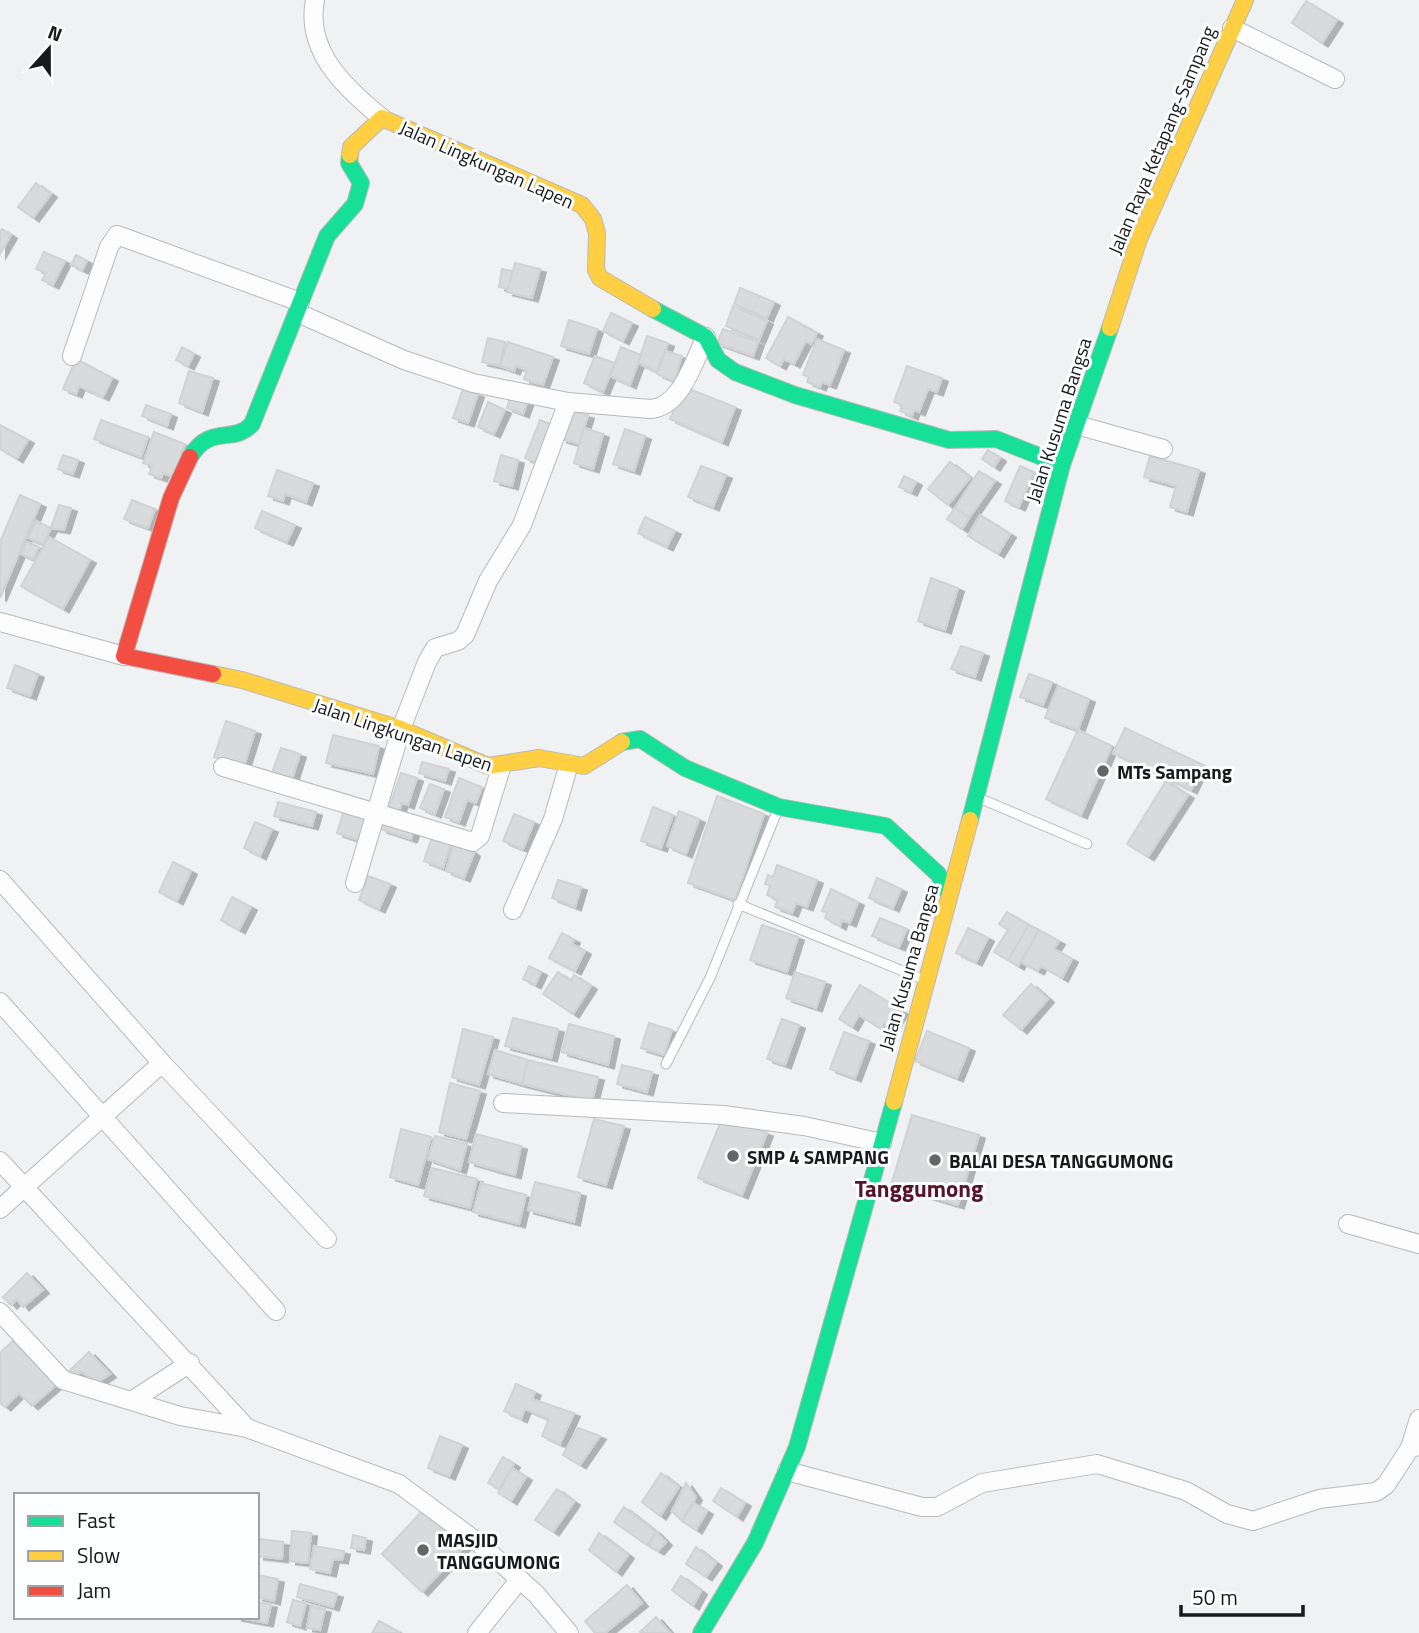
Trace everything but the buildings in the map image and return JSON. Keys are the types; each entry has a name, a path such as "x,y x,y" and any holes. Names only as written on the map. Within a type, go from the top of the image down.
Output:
{"street":[{"path":"315,0 311,20 317,43 351,93 382,118"},
{"name":"Jalan Raya Ketapang-Sampang","path":"1119,297 1139,239 1245,0"},
{"path":"1231,28 1335,79"},
{"name":"Jalan Lingkungan Lapen","path":"949,894 939,874 886,826 779,807 685,768 635,737 615,746 586,766 529,758 501,768 459,756 401,730 215,672 124,656 171,498 182,474 199,443 216,435 244,433 250,428 327,236 355,204 362,189 349,163 351,147 382,118 476,161 561,193 582,205 595,226 596,270 600,278 617,290 705,337 712,353 724,365 794,394 949,439 996,439 1062,465"},
{"path":"72,356 109,247 117,235 299,307 404,360 473,383 568,402 650,409 663,407 677,393 705,337"},
{"name":"Jalan Kusuma Bangsa","path":"701,1633 739,1573 764,1526 787,1471 882,1143 977,797 1062,465 1119,297"},
{"path":"355,883 401,730 431,652 465,635 488,581 522,525 568,402"},
{"path":"1077,425 1163,449"},
{"path":"0,622 124,656"},
{"path":"513,910 553,819 569,764"},
{"path":"223,766 473,842 480,836 501,768"},
{"path":"0,880 162,1063 327,1238"},
{"path":"0,1002 276,1311"},
{"path":"0,1209 162,1063"},
{"path":"503,1103 723,1115 804,1126 882,1143"},
{"path":"0,1161 190,1363 247,1428"},
{"path":"1348,1224 1419,1244"},
{"path":"0,1312 63,1380 180,1416 247,1428 399,1484 481,1544 520,1578 569,1633"},
{"path":"133,1400 190,1363"},
{"path":"787,1471 922,1507 937,1507 982,1483 1097,1464 1186,1491 1227,1514 1253,1521 1319,1499 1376,1492 1386,1485 1414,1447 1419,1419"},
{"path":"477,1633 520,1578"}],"lane":[{"path":"977,797 1087,844"},
{"path":"666,1064 710,978 779,807"},
{"path":"738,904 925,980"}],"traffic: fast":[{"path":"190,457 206,440 237,433 252,424 327,236 355,204 361,183 349,163 350,155"},
{"path":"653,309 706,337 718,360 735,372 795,395 949,440 996,439 1062,465"},
{"path":"970,820 1062,465 1110,328"},
{"path":"622,742 640,739 685,768 779,807 886,826 938,874 949,894"},
{"path":"701,1633 755,1543 797,1447 894,1102"}],"traffic: slow":[{"path":"1110,328 1139,239 1245,0"},
{"path":"350,155 351,147 382,118 582,205 593,219 597,233 596,270 600,278 653,309"},
{"path":"213,674 242,680 401,729 488,766 539,758 584,766 622,742"},
{"path":"894,1102 970,820"}],"traffic: jam":[{"path":"190,457 171,498 124,656 213,674"}],"place":[{"name":"MTs Sampang","path":"1103,771"},
{"name":"SMP 4 SAMPANG","path":"733,1156"},
{"name":"BALAI DESA TANGGUMONG","path":"935,1160"},
{"name":"MASJID TANGGUMONG","path":"423,1550"}],"district":[{"name":"Tanggumong","path":"919,1188"}]}
